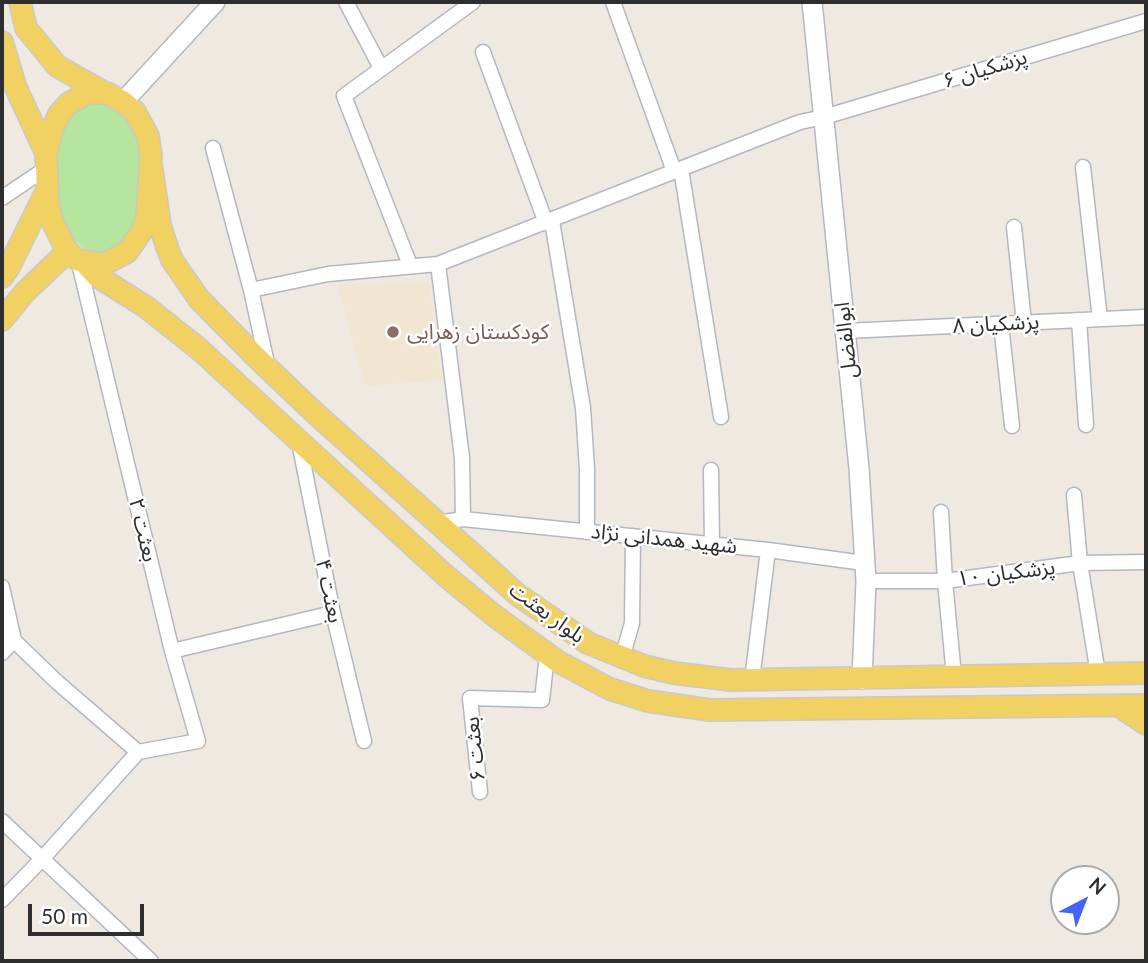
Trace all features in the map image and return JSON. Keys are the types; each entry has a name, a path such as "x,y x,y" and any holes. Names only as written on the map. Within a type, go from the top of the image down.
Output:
{"main road":[{"path":"2,40 46,171 50,215 77,257 104,264 115,260 127,252 138,239 147,217 151,164 144,125 114,97 57,66 26,28 20,2"},
{"path":"2,40 17,41 26,28"},
{"path":"2,276 9,267 46,171 56,120 68,104 87,93 114,97"},
{"name":"بلوار بعثت","path":"151,164 160,225 172,260 199,299 268,369 519,595 588,643 622,658 674,673 708,678 862,679 1146,673"},
{"path":"2,320 24,292 77,257"},
{"name":"بلوار بعثت","path":"77,257 97,276 182,334 446,576 496,617 574,672 618,692 669,705 710,710 1146,705"},
{"path":"1119,706 1146,724"}],"street":[{"path":"114,97 215,2"},
{"path":"346,2 381,68"},
{"path":"411,265 344,96 473,2"},
{"path":"612,2 677,170 721,417"},
{"name":"ابوالفضل","path":"812,2 859,468 865,572 862,679"},
{"name":"پزشکیان ۶","path":"251,290 328,274 438,264 800,122 1146,21"},
{"path":"483,52 549,222 583,408 587,532"},
{"path":"213,148 251,290 268,369"},
{"path":"1083,167 1100,319"},
{"path":"2,198 46,171"},
{"path":"1014,227 1024,323"},
{"name":"بعثت ۲","path":"77,257 172,652 198,741 138,752"},
{"path":"438,264 461,458 463,519"},
{"name":"پزشکیان ۸","path":"845,331 1146,317"},
{"path":"1079,320 1086,425"},
{"path":"1000,324 1012,426"},
{"name":"بعثت ۴","path":"299,440 333,613 364,741"},
{"path":"711,470 712,544"},
{"path":"1074,495 1080,564 1098,674"},
{"path":"941,512 954,677"},
{"name":"شهید همدانی نژاد","path":"438,523 463,519 768,550 865,572"},
{"path":"622,658 632,623 633,536"},
{"path":"752,680 768,550"},
{"name":"پزشکیان ۱۰","path":"865,572 945,581 1080,564 1146,562"},
{"path":"2,587 13,640"},
{"path":"172,652 333,613"},
{"path":"2,629 57,682 138,752 2,900"},
{"path":"2,653 13,640"},
{"name":"بعثت ۶","path":"480,792 470,698 542,701 547,654"},
{"path":"2,821 151,961"}],"shaded area":[{"name":"کودکستان زهرایی","path":"429,283 442,380 365,386 337,284"}],"green space":[{"path":"105,99 133,120 143,150 136,226 126,244 104,255 89,253 69,236 57,201 56,172 61,127 74,107"}],"place":[{"name":"کودکستان زهرایی","path":"393,332"}]}
